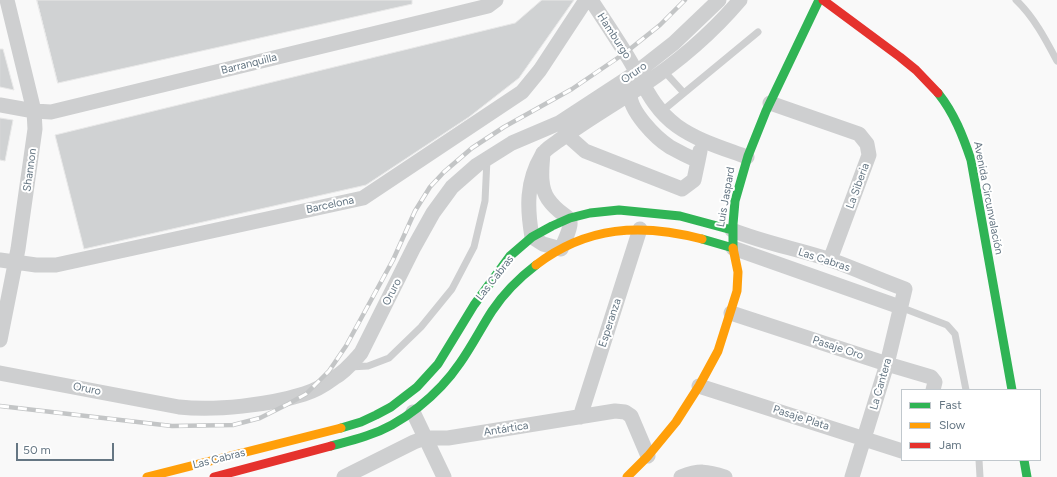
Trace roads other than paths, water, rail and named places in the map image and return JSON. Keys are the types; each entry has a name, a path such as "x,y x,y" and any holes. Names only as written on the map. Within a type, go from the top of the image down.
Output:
{"main road":[{"name":"Luis Jaspard","path":"627,477 645,466 699,386 718,351 737,291 738,272 733,248 732,230 740,183 747,157 770,103 825,1"},
{"name":"Avenida Circunvalación","path":"825,1 899,55 924,76 946,103 961,130 971,160 1012,389"},
{"name":"Las Cabras","path":"147,477 361,422 391,407 417,387 433,370 447,351 474,305 510,256 532,237 570,218 590,213 619,210 680,216 732,230"},
{"name":"Las Cabras","path":"214,477 367,436 383,430 413,412 426,402 449,378 497,304 508,291 532,267 561,248 591,236 640,229 684,234 733,248"},
{"path":"1024,461 1027,477"}],"street":[{"name":"Shannon","path":"0,340 16,262 35,129 34,111 7,0"},
{"name":"Barranquilla","path":"0,105 34,111 51,112 488,6 496,0"},
{"name":"Barcelona","path":"0,260 36,265 56,265 363,198 522,92 540,70 586,0"},
{"name":"Hamburgo","path":"591,0 636,84 661,112 677,126 703,140 747,157"},
{"name":"Oruro","path":"636,84 674,43 719,0"},
{"name":"Oruro","path":"0,373 179,407 202,409 267,403 306,394 335,378 361,353 414,247 433,213 452,187 477,166 512,143 559,123 663,70 696,44 730,12 740,0"},
{"path":"543,153 541,174 547,198 557,209 570,218 571,224 569,231 561,248 543,244 532,237 528,193 534,170 543,153 636,84"},
{"path":"636,84 636,112 650,130 669,146 698,161"},
{"name":"La Siberia","path":"770,103 859,134 867,144 869,155 830,260"},
{"path":"567,135 585,151 682,189 694,180 703,140"},
{"name":"Esperanza","path":"580,417 640,229"},
{"name":"Las Cabras","path":"732,230 751,238 830,260 885,280 905,290"},
{"name":"Las Cabras","path":"733,248 900,307"},
{"name":"La Cantera","path":"852,477 887,364 905,290"},
{"name":"Pasaje Oro","path":"731,313 931,377 935,382 933,389"},
{"name":"Pasaje Plata","path":"699,386 901,451"},
{"name":"Antártica","path":"344,477 425,438 448,438 615,411 625,412 631,416 645,466"},
{"path":"413,412 444,477"},
{"path":"681,477 699,472 712,473 725,477"}],"lane":[{"path":"1016,0 1024,7 1037,25 1057,61"},
{"path":"661,112 758,32"},
{"path":"663,70 684,93"},
{"path":"348,367 368,366 389,358 421,327 452,289 474,247 485,201 487,159"},
{"path":"900,307 947,325 955,334 966,389"},
{"path":"979,461 980,477"}],"railway":[{"path":"0,406 172,426 233,425 260,418 306,394 329,371 346,346 393,260 415,211 430,187 444,172 472,148 504,127 572,89 625,53 660,25 685,0"}]}
